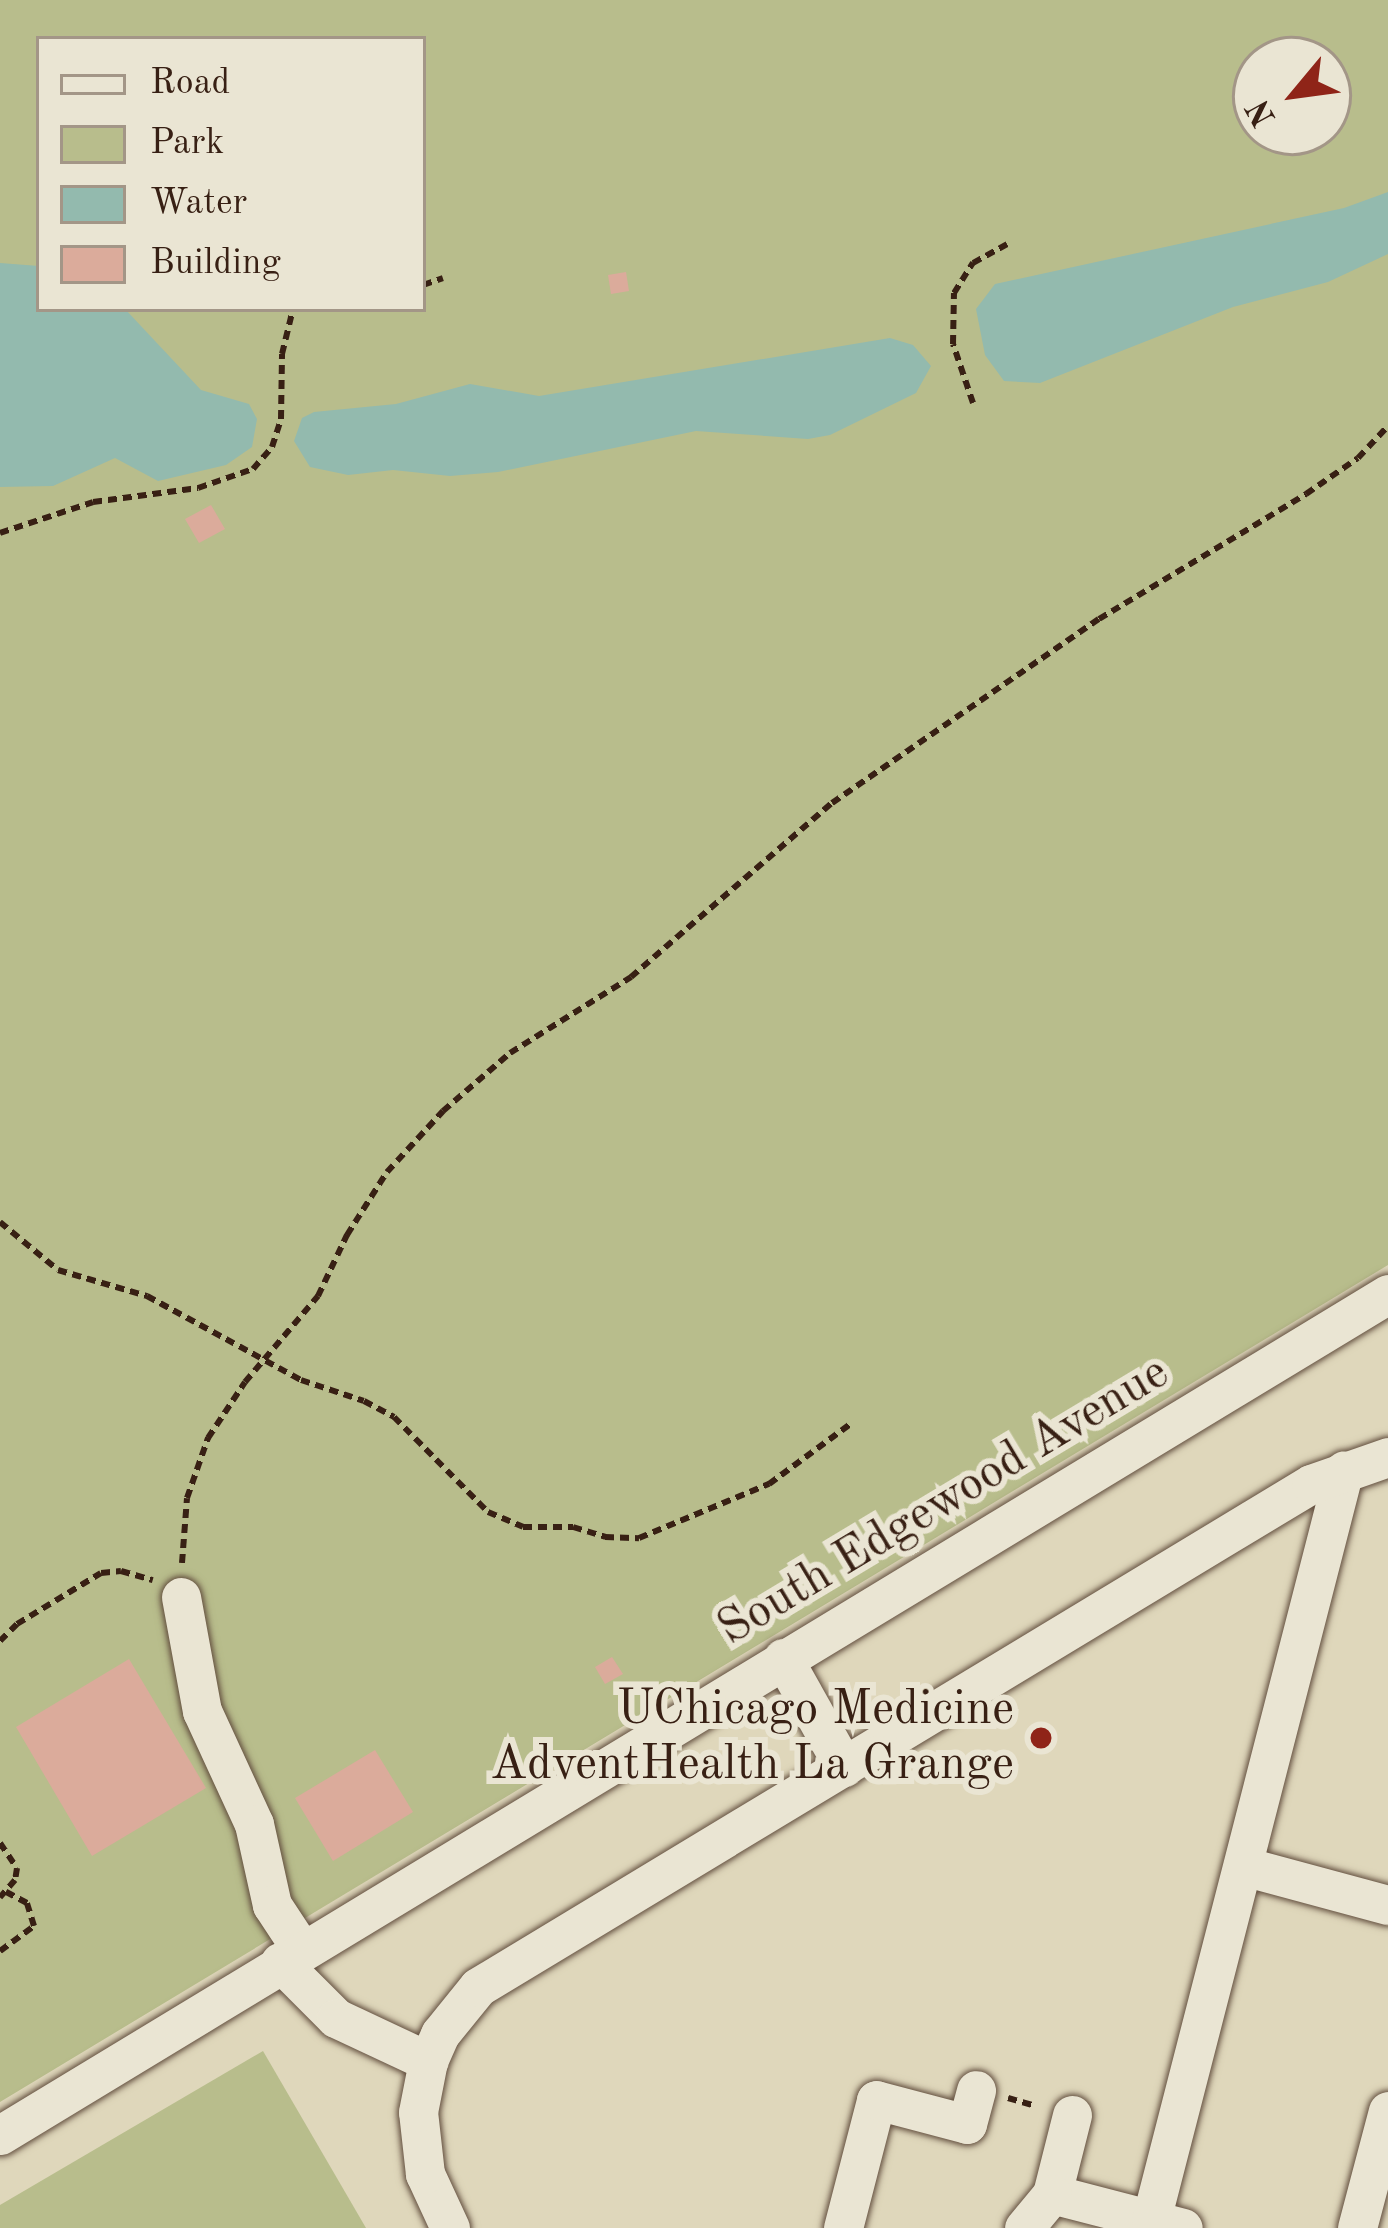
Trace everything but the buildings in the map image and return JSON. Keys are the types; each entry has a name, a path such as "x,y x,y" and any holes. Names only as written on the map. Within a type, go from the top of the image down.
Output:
{"street":[{"name":"South Edgewood Avenue","path":"0,2135 1388,1294"},
{"path":"450,2228 434,2199 418,2142 428,2061 458,2006 478,1987 1311,1484 1388,1456"},
{"path":"1052,2194 1167,2224 1243,1867 1345,1470"},
{"path":"182,1597 202,1711 254,1824 272,1905 291,1956 336,2018 428,2061"},
{"path":"783,1658 844,1766"},
{"path":"1243,1867 1388,1905"},
{"path":"843,2228 876,2100 967,2125 976,2090"},
{"path":"1357,2228 1388,2111"},
{"path":"1024,2228 1052,2194 1072,2115"}],"path":[{"path":"974,403 953,344 951,316 962,274 1007,244"},
{"path":"426,284 443,278"},
{"path":"0,533 94,502 232,478 253,469 272,447 280,419 282,354 292,312"},
{"path":"182,1597 182,1534 195,1466 224,1412 318,1296 355,1221 387,1172 484,1075 631,977 832,803 1099,620 1306,494 1358,458 1388,426"},
{"path":"0,1222 58,1270 147,1296 301,1380 364,1400 394,1417 488,1512 523,1528 590,1529 620,1539 639,1538 769,1484 853,1422"},
{"path":"1,1639 17,1624 101,1573 121,1570 164,1584 182,1597"},
{"path":"0,1843 17,1868 3,1894 27,1903 34,1926 0,1951"},
{"path":"976,2090 1072,2115"}],"green space":[{"path":"0,0 1388,0 1388,1265 0,2102"},
{"path":"263,2051 366,2228 0,2228 0,2205"}],"water":[{"path":"1388,192 1388,254 1328,282 1233,307 1040,383 1004,381 985,355 976,309 995,284 1344,208"},
{"path":"0,263 36,266 36,312 128,312 201,390 249,404 257,419 252,447 226,465 158,481 115,458 53,486 0,487"},
{"path":"890,338 913,345 931,366 916,393 830,435 808,439 696,431 498,472 450,476 393,470 348,475 310,467 294,441 302,418 314,412 396,404 470,384 539,396"}],"place":[{"name":"UChicago Medicine AdventHealth La Grange","path":"1041,1738"}]}
